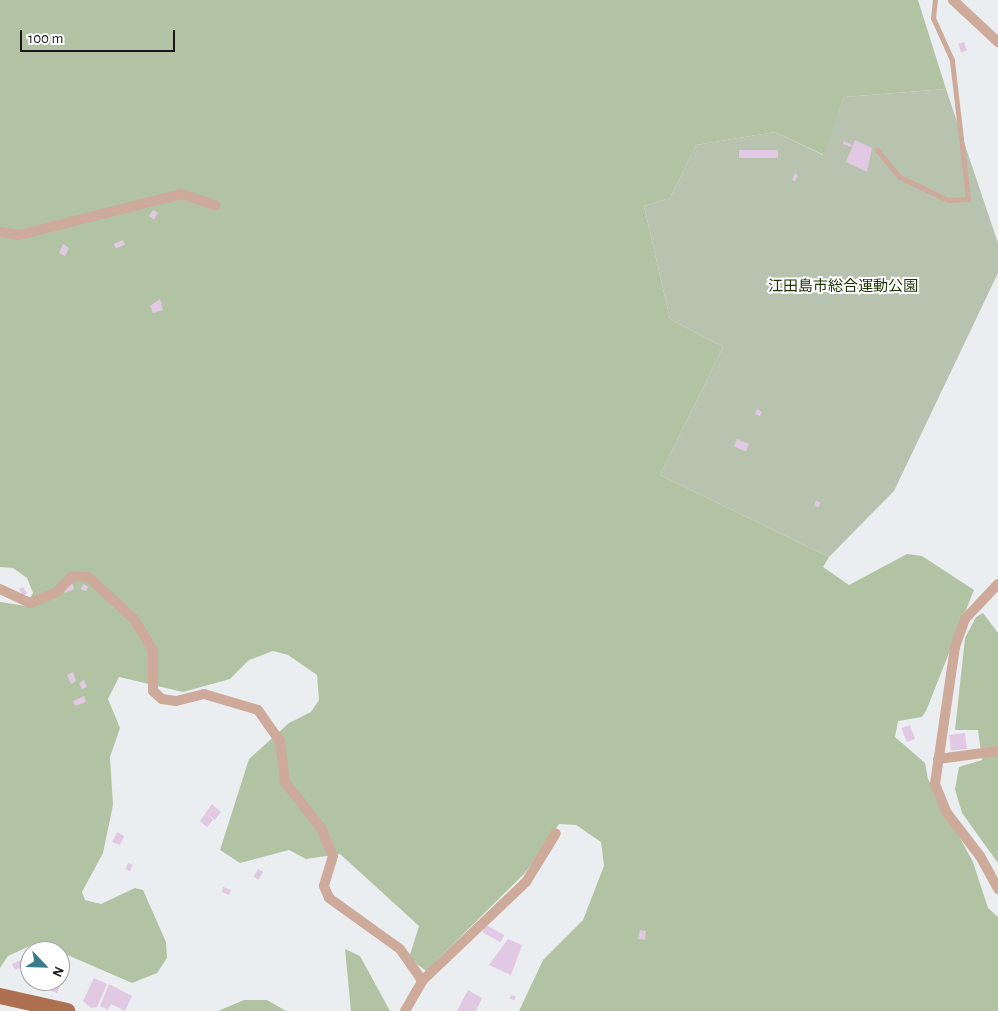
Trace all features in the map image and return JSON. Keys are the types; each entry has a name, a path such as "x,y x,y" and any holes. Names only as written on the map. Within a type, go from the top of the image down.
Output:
{"main road":[{"path":"0,996 67,1011"}],"street":[{"path":"953,0 998,42"},
{"path":"0,232 19,235 181,194 215,205"},
{"path":"0,589 30,604 57,592 72,576 88,577 134,618 153,651 153,691 162,699 176,701 204,694 258,710 280,742 285,782 321,828 333,856 324,886 329,898 400,949 422,981"},
{"path":"998,584 976,603 961,629 935,784 947,813 980,856 998,890"},
{"path":"938,759 998,751"},
{"path":"405,1011 422,981 526,882 556,833"}],"lane":[{"path":"877,150 900,177 948,200 968,199 952,60 933,18 936,0"}],"green space":[{"path":"0,0 918,0 946,89 844,97 824,155 775,132 696,145 670,198 644,206 670,319 723,347 660,475 829,557 823,567 849,585 907,554 922,556 974,590 926,711 922,717 898,721 895,737 925,763 928,779 973,862 988,908 998,917 998,1011 519,1011 543,960 583,920 604,866 601,842 576,825 559,824 525,873 426,971 409,958 419,926 340,854 306,859 289,850 240,863 220,850 249,759 289,723 311,712 319,700 317,675 288,655 273,651 249,660 230,679 183,692 119,677 108,699 120,728 110,757 113,805 103,853 82,892 85,900 101,904 135,888 143,890 166,942 167,958 157,973 132,983 70,956 70,941 20,941 20,950 8,956 0,968 0,602 26,606 33,593 27,578 13,568 0,567"},
{"name":"江田島市総合運動公園","path":"946,89 998,243 998,273 894,491 829,557 660,475 723,347 670,319 644,206 670,198 696,145 775,132 823,155 844,97"},
{"path":"983,613 998,633 998,863 962,813 955,789 959,767 982,760 978,730 955,730 965,638 976,617"},
{"path":"345,949 360,956 390,1011 351,1011"},
{"path":"244,1000 267,1000 286,1011 218,1011"}],"building":[{"path":"964,42 967,51 961,52 958,44"},
{"path":"855,140 872,148 867,172 846,162"},
{"path":"844,141 852,145 851,147 843,144"},
{"path":"739,150 778,150 778,158 739,158"},
{"path":"795,173 798,175 795,181 792,180"},
{"path":"153,210 158,213 154,220 149,216"},
{"path":"123,240 125,245 116,248 114,244"},
{"path":"63,244 69,248 65,256 59,253"},
{"path":"160,299 163,310 153,313 150,306"},
{"path":"757,409 762,412 760,416 755,414"},
{"path":"737,439 749,444 746,451 734,446"},
{"path":"816,501 821,503 819,508 814,506"},
{"path":"73,584 74,589 65,593 63,588"},
{"path":"83,584 88,587 86,591 81,589"},
{"path":"23,587 27,593 23,596 19,589"},
{"path":"73,672 76,681 71,684 67,675"},
{"path":"84,680 87,687 82,689 79,683"},
{"path":"84,696 86,702 75,706 73,701"},
{"path":"910,725 915,739 907,742 902,728"},
{"path":"965,733 967,749 951,751 949,735"},
{"path":"212,804 221,812 215,820 209,815 213,820 207,827 200,821"},
{"path":"117,832 124,836 120,845 112,842"},
{"path":"128,863 133,865 130,871 125,869"},
{"path":"258,869 263,872 259,880 253,877"},
{"path":"223,887 231,890 229,895 222,892"},
{"path":"486,925 504,935 500,942 482,932"},
{"path":"640,930 646,931 645,940 638,939"},
{"path":"508,939 522,945 511,975 489,965"},
{"path":"20,960 20,968 15,970 12,964"},
{"path":"94,978 107,984 97,1007 91,1008 83,1001"},
{"path":"109,984 132,996 125,1011 111,1004 108,1010 100,1006"},
{"path":"468,990 482,998 476,1011 457,1011"},
{"path":"511,995 516,997 514,1001 510,999"}]}
